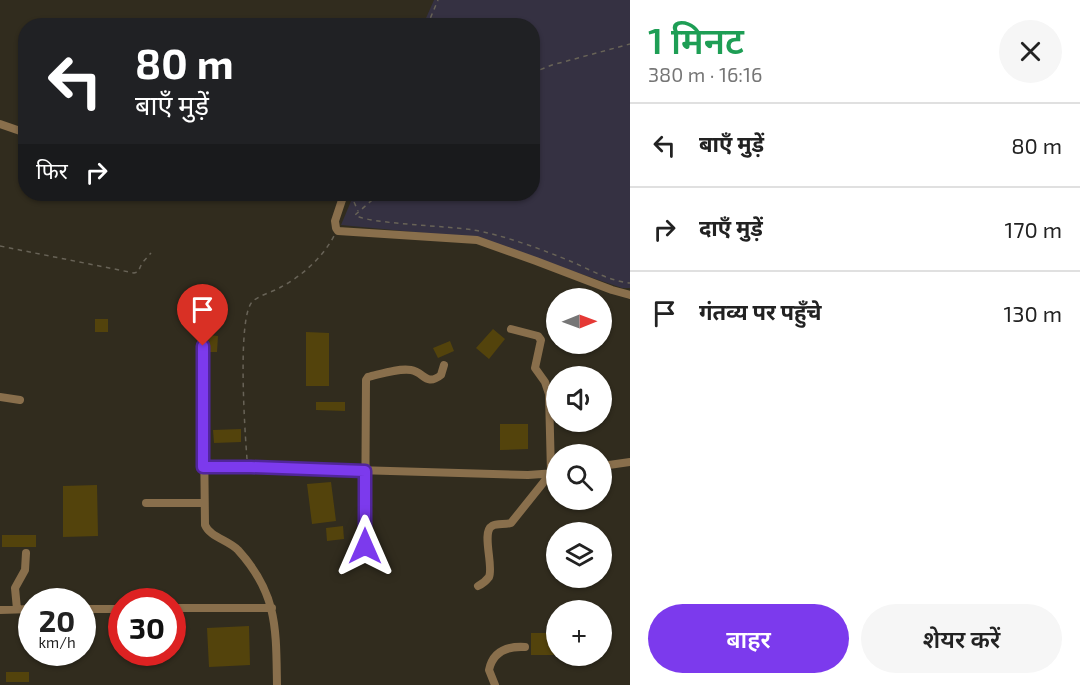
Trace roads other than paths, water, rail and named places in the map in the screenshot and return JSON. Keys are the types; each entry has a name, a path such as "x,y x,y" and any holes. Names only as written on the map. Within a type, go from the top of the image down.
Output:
{"street":[{"path":"0,124 18,130"},
{"path":"342,201 335,221 337,230 477,240 630,295"},
{"path":"511,329 538,336 541,340 534,368 545,382 549,394 552,444"},
{"path":"203,346 203,503 206,529 237,549 261,585 272,608 276,635 277,685"},
{"path":"365,546 366,379 408,369 424,378 432,379 441,375 444,365"},
{"path":"0,397 20,400"},
{"path":"612,465 630,462"},
{"path":"203,467 546,473"},
{"path":"478,586 487,580 490,573 488,539 490,528 511,523 546,482"},
{"path":"146,503 203,503"},
{"path":"0,609 17,609 15,588 25,570 26,553"},
{"path":"186,608 272,608"},
{"path":"495,685 489,670 495,656 509,647 525,647"}]}
